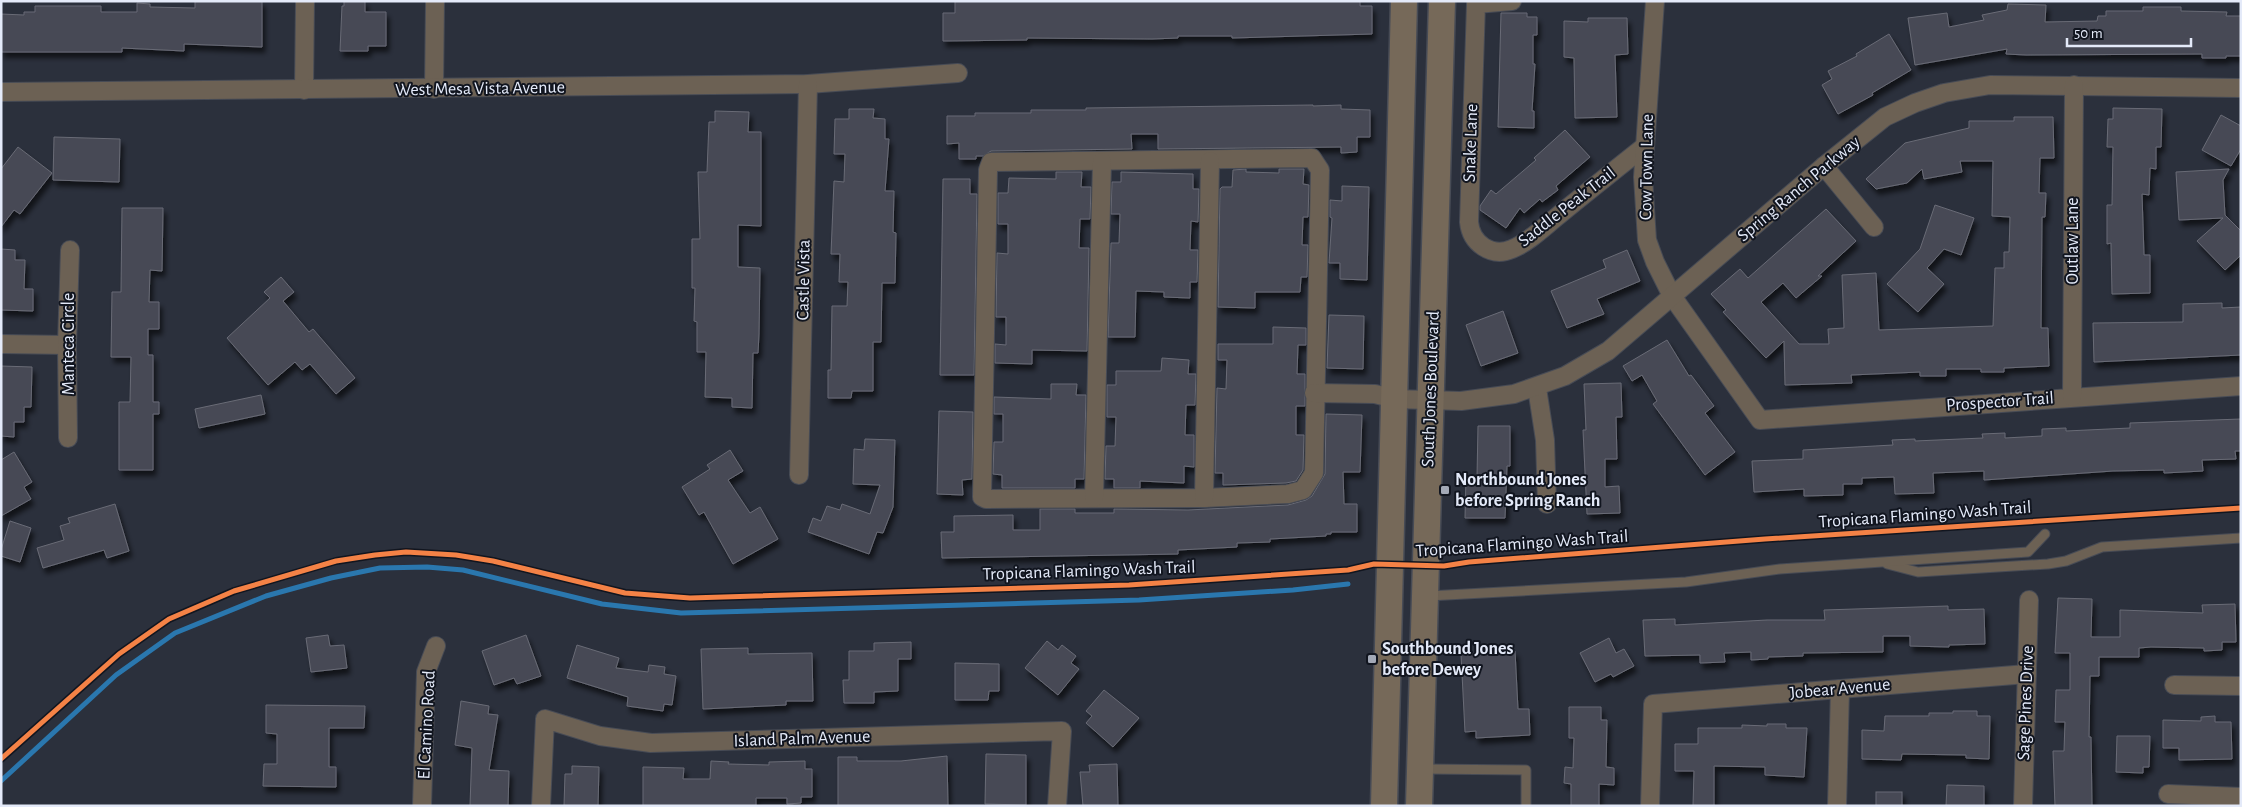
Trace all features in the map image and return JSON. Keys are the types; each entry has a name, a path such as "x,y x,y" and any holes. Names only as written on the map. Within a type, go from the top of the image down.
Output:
{"main road":[{"name":"South Jones Boulevard","path":"1384,806 1404,1"},
{"name":"South Jones Boulevard","path":"1419,806 1442,1"},
{"path":"1388,673 1403,726 1404,744 1420,769"}],"street":[{"path":"304,90 305,1"},
{"path":"434,90 435,1"},
{"name":"Snake Lane","path":"1512,1 1476,4 1470,231 1474,240 1489,251 1512,250"},
{"name":"Cow Town Lane","path":"1655,1 1645,146 1644,202 1648,240 1655,262 1672,296 1760,420"},
{"name":"West Mesa Vista Avenue","path":"1,92 434,90 808,84 958,72"},
{"name":"Castle Vista","path":"799,476 808,84"},
{"name":"Spring Ranch Parkway","path":"1314,393 1375,394 1395,399 1460,401 1514,394 1537,388 1565,376 1608,351 1824,166 1885,117 1914,103 1944,93 1990,85 2241,88"},
{"name":"Outlaw Lane","path":"2072,397 2074,85"},
{"name":"Saddle Peak Trail","path":"1512,250 1533,236 1645,146"},
{"path":"1312,158 1320,170 1314,393 1314,473 1303,490 1288,494 1204,498 986,499 981,494 988,166 991,162 1102,162 1312,158"},
{"path":"1204,498 1210,161"},
{"path":"1094,498 1102,162"},
{"path":"1824,166 1874,226"},
{"name":"Manteca Circle","path":"68,438 67,345 70,250"},
{"path":"1,344 67,345"},
{"name":"Prospector Trail","path":"1760,420 2241,386"},
{"path":"1537,388 1545,440 1547,504"},
{"name":"Sage Pines Drive","path":"2022,806 2029,600"},
{"name":"El Camino Road","path":"422,806 426,672 436,646"},
{"name":"Jobear Avenue","path":"1650,806 1653,704 2027,674"},
{"path":"2174,685 2241,686"},
{"path":"1837,806 1840,689"},
{"name":"Island Palm Avenue","path":"540,806 545,720 600,736 651,743 1062,731 1057,806"},
{"path":"2168,794 2241,797"}],"lane":[{"path":"1425,596 1686,582 1780,569 2028,552 2045,534"},
{"path":"1877,562 1918,572 2066,561 2102,547 2241,538"},
{"path":"1420,769 1526,770 1526,806"}],"building":[{"path":"195,1 262,1 262,47 184,44 184,51 122,48 122,52 1,52 1,14 24,15 24,12 35,12 35,6 101,6 101,12 137,12 137,3 150,4 150,7 195,8"},
{"path":"344,1 365,1 365,12 386,12 386,46 368,46 368,51 340,51 342,6 344,6"},
{"path":"955,1 1360,1 1360,6 1372,6 1372,34 1232,38 1232,36 1178,36 1178,38 1152,39 1027,38 1027,40 943,41 943,13 955,13"},
{"path":"2008,4 2046,5 2045,22 2097,21 2098,16 2106,16 2106,11 2143,11 2143,7 2181,7 2181,11 2227,12 2226,16 2241,16 2241,56 2202,58 2202,54 2026,55 2006,54 2007,49 1915,65 1908,18 1947,13 1949,27 1984,20 1982,15 2007,10"},
{"path":"1501,13 1527,13 1527,17 1537,17 1537,35 1533,35 1533,64 1535,64 1532,111 1534,111 1534,128 1498,127"},
{"path":"1588,18 1627,18 1628,54 1615,55 1617,117 1575,118 1574,58 1564,57 1564,21 1588,22"},
{"path":"1889,34 1911,70 1872,93 1873,95 1838,114 1822,85 1832,79 1828,71 1857,56 1856,54"},
{"path":"1341,105 1341,109 1370,110 1370,137 1357,137 1357,152 1341,153 1341,147 1158,149 1158,134 1131,134 1132,149 991,151 983,156 976,156 976,159 959,159 959,143 947,144 947,116 975,116 975,113 1031,113 1031,110 1086,110 1086,108"},
{"path":"2113,108 2162,109 2161,147 2156,147 2156,169 2150,168 2149,195 2142,194 2144,255 2150,255 2150,293 2112,294 2111,243 2107,244 2107,205 2112,205 2113,147 2107,147 2108,119 2113,119"},
{"path":"849,109 874,109 873,118 885,119 885,139 889,139 885,191 894,191 893,232 896,233 895,283 882,283 881,342 873,342 873,391 852,391 851,398 828,398 828,370 831,370 832,306 847,306 848,282 839,282 840,254 831,254 834,181 844,182 845,154 834,154 835,119 849,119"},
{"path":"715,111 749,112 748,132 761,132 761,226 738,225 738,267 760,268 758,353 753,353 752,408 732,407 732,398 705,397 706,352 697,352 697,322 694,321 695,288 692,288 692,239 700,239 698,172 707,172 709,122 715,122"},
{"path":"2221,115 2241,126 2241,149 2231,166 2202,150"},
{"path":"2014,117 2053,117 2054,158 2040,158 2039,193 2046,193 2045,217 2042,217 2041,328 2048,328 2049,366 2004,368 2004,372 1981,372 1981,369 1946,369 1946,376 1920,376 1920,372 1851,375 1852,383 1785,385 1784,341 1766,358 1723,312 1726,310 1711,294 1740,269 1748,278 1826,209 1856,241 1818,276 1822,276 1796,298 1783,283 1761,302 1799,344 1829,344 1828,329 1844,328 1842,275 1876,273 1879,330 1993,326 1995,268 2004,268 2004,252 2009,252 2010,217 1992,216 1993,161 1960,161 1962,172 1924,179 1922,169 1907,183 1876,189 1866,179 1905,143 1969,128 1969,121 2014,121"},
{"path":"1565,130 1590,157 1556,186 1558,190 1542,202 1540,199 1524,213 1520,208 1506,228 1480,210 1480,206 1491,190 1496,194 1536,160 1534,158"},
{"path":"54,137 120,139 119,182 53,180"},
{"path":"18,147 52,173 20,214 14,210 1,227 1,169"},
{"path":"1246,169 1246,172 1279,173 1279,169 1304,169 1303,184 1309,185 1308,217 1303,217 1302,245 1308,245 1307,277 1301,277 1300,292 1255,292 1255,308 1218,307 1220,189 1222,187 1232,187 1233,170"},
{"path":"2229,169 2223,180 2225,215 2241,231 2241,255 2225,270 2197,241 2223,218 2179,220 2176,172"},
{"path":"1056,172 1082,172 1081,187 1091,187 1090,219 1080,219 1079,248 1089,248 1087,351 1032,350 1032,364 995,363 995,344 1006,345 1006,317 996,317 997,253 1008,254 1008,224 998,224 998,193 1008,193 1009,178 1056,179"},
{"path":"1121,172 1193,174 1193,189 1199,189 1198,222 1191,221 1190,250 1198,250 1197,282 1190,282 1190,298 1164,297 1164,292 1136,291 1135,337 1108,337 1111,243 1119,243 1120,214 1111,214 1112,182 1121,182"},
{"path":"943,179 970,179 970,194 977,194 974,375 940,375"},
{"path":"1342,186 1369,187 1367,280 1340,279 1340,263 1329,263 1332,218 1330,217 1330,200 1342,201"},
{"path":"1935,205 1974,218 1961,255 1944,249 1927,268 1944,284 1918,312 1887,284 1920,249"},
{"path":"122,208 163,208 162,271 150,270 149,302 159,302 159,329 148,329 148,355 153,355 153,402 159,402 159,414 153,414 153,470 119,470 119,402 130,402 131,357 111,357 112,292 121,292"},
{"path":"1,249 15,250 15,260 25,260 24,289 33,289 33,311 1,310"},
{"path":"1627,250 1640,281 1597,299 1604,314 1567,328 1551,291 1606,268 1603,260"},
{"path":"281,277 294,292 283,301 309,332 313,329 355,378 336,394 310,364 302,370 295,362 268,385 227,338 270,298 264,292"},
{"path":"2222,303 2222,308 2241,307 2241,355 2094,362 2093,323 2183,322 2183,304"},
{"path":"1503,311 1518,353 1481,366 1466,325"},
{"path":"1329,315 1364,316 1363,369 1327,368"},
{"path":"1273,327 1306,328 1306,345 1298,345 1297,374 1305,374 1305,406 1296,406 1296,435 1304,435 1303,470 1296,481 1286,483 1223,485 1223,473 1215,473 1217,388 1226,389 1227,360 1218,360 1218,344 1273,344"},
{"path":"1667,340 1689,376 1691,375 1714,406 1705,413 1735,452 1705,475 1653,404 1657,401 1642,375 1632,381 1623,366"},
{"path":"1162,358 1189,360 1188,374 1196,374 1195,405 1186,405 1185,435 1194,435 1194,467 1184,466 1184,483 1140,481 1140,488 1114,488 1114,479 1105,479 1106,446 1115,446 1116,417 1107,417 1107,385 1116,385 1116,371 1161,371"},
{"path":"1,366 32,367 31,407 24,407 24,422 14,422 14,437 1,436"},
{"path":"1621,383 1622,417 1616,417 1617,459 1605,459 1605,487 1619,486 1620,513 1587,514 1583,430 1586,430 1584,384"},
{"path":"1051,384 1077,384 1076,395 1086,395 1084,479 1075,479 1075,488 1002,488 1002,475 993,474 994,442 1003,442 1003,414 994,414 994,397 1051,399"},
{"path":"261,395 265,414 199,428 195,409"},
{"path":"939,411 973,412 972,479 962,480 963,495 937,494"},
{"path":"1326,414 1362,415 1360,472 1343,472 1344,504 1357,504 1357,532 1331,532 1331,534 1326,534 1326,536 1270,539 1270,542 1237,543 1237,547 1178,550 1178,554 942,558 941,532 954,532 954,516 1013,515 1013,530 1040,530 1040,509 1075,509 1075,513 1114,513 1114,509 1188,510 1288,505 1306,500 1312,496 1325,474"},
{"path":"2241,419 2241,451 2235,451 2236,459 2202,460 2203,471 2164,473 2164,470 2113,471 1984,480 1984,471 1933,473 1934,493 1895,494 1894,477 1862,478 1862,484 1843,484 1843,495 1804,496 1804,489 1754,492 1752,461 1803,459 1803,450 1893,445 1892,440 1915,439 1915,441 1983,438 1982,434 2005,433 2005,438 2042,436 2042,429 2066,428 2066,431 2130,428 2130,423"},
{"path":"1478,426 1510,426 1510,466 1507,466 1505,518 1465,518 1466,478 1477,478"},
{"path":"865,439 895,440 893,507 883,533 877,532 869,554 808,532 813,518 821,521 827,506 840,510 842,504 870,514 880,485 853,484 854,449 864,450"},
{"path":"730,450 743,471 728,480 750,513 760,507 778,539 733,564 704,512 699,515 682,487 710,469 707,465"},
{"path":"14,452 32,482 24,487 31,499 1,516 1,460"},
{"path":"115,504 129,551 107,558 104,550 43,568 37,548 64,540 60,526 70,523 68,518"},
{"path":"10,521 31,528 20,562 1,556"},
{"path":"2058,598 2092,599 2091,637 2120,637 2120,610 2203,613 2202,605 2235,604 2236,642 2222,642 2222,650 2204,651 2204,648 2151,647 2139,648 2139,657 2099,657 2099,676 2090,676 2089,737 2091,737 2092,806 2055,806 2053,751 2064,751 2065,722 2055,722 2056,690 2070,690 2070,653 2055,653"},
{"path":"1948,606 1948,610 1984,609 1985,644 1949,645 1949,647 1910,646 1910,636 1883,636 1883,652 1803,653 1803,656 1768,657 1768,659 1751,660 1751,652 1724,653 1725,662 1700,663 1700,655 1645,656 1643,620 1675,619 1675,625 1767,620 1825,620 1824,610"},
{"path":"328,635 330,646 344,645 347,668 311,672 306,638"},
{"path":"526,635 541,676 517,684 514,678 494,685 482,651"},
{"path":"1609,638 1616,653 1624,649 1634,666 1613,677 1611,674 1595,682 1580,653"},
{"path":"1047,641 1058,650 1062,645 1076,656 1071,663 1079,669 1058,695 1025,668"},
{"path":"911,642 911,659 898,659 898,691 874,692 874,703 844,703 843,680 849,680 849,651 874,651 874,643"},
{"path":"577,645 619,658 616,668 648,672 649,665 665,667 664,674 676,676 672,705 664,704 663,711 627,706 628,697 567,678"},
{"path":"748,648 748,654 812,653 813,701 786,701 786,705 703,709 701,649"},
{"path":"1515,651 1518,709 1529,709 1530,735 1476,738 1476,731 1465,732 1461,654"},
{"path":"955,663 999,664 999,691 989,691 988,700 955,700"},
{"path":"1104,690 1139,718 1113,747 1086,723 1092,716 1086,711"},
{"path":"461,701 489,706 488,714 498,715 489,770 509,771 508,806 470,806 472,748 455,745"},
{"path":"266,705 365,706 364,728 329,728 329,767 336,767 336,787 263,786 264,764 277,764 277,734 266,733"},
{"path":"1569,707 1601,707 1601,720 1607,720 1606,767 1614,768 1614,785 1599,784 1599,806 1571,806 1571,784 1564,783 1565,767 1573,768 1574,738 1569,738"},
{"path":"1953,711 1977,711 1977,716 1990,716 1989,759 1966,758 1966,755 1902,754 1901,760 1862,759 1862,730 1884,731 1885,716 1929,716 1929,713 1953,713"},
{"path":"2215,716 2215,722 2231,722 2232,759 2179,760 2179,748 2163,748 2163,720 2201,721 2201,717"},
{"path":"1767,724 1786,724 1786,728 1807,728 1804,777 1765,775 1765,767 1714,766 1714,806 1693,806 1694,771 1675,771 1675,744 1698,744 1698,728 1742,728 1742,725 1767,726"},
{"path":"2117,736 2150,736 2149,767 2143,767 2143,773 2116,772"},
{"path":"986,754 1026,755 1026,805 985,804"},
{"path":"947,756 948,806 838,806 838,757 857,757 857,761 901,761"},
{"path":"711,761 729,762 728,764 769,765 769,762 805,761 805,769 812,769 812,797 801,797 801,803 787,804 787,798 756,798 756,806 643,806 643,767 684,768 683,779 710,779"},
{"path":"1117,764 1118,806 1083,806 1080,772 1090,772 1089,765"},
{"path":"572,766 599,767 598,806 564,806 565,774 572,774"},
{"path":"1947,785 1984,786 1984,806 1946,806"},
{"path":"1876,792 1902,792 1902,806 1876,806"}],"waterway":[{"path":"1,781 116,675 175,633 266,596 331,578 380,568 427,567 463,570 602,604 681,613 1139,600 1293,590 1348,584"}],"cycle path":[{"name":"Tropicana Flamingo Wash Trail","path":"1,759 119,654 169,619 234,591 336,561 375,555 406,552 456,555 493,561 625,593 690,598 1129,585 1348,570 1374,564 1444,566 1469,562 1765,539 2241,508"}],"place":[{"name":"Northbound Jones before Spring Ranch","path":"1445,490"},
{"name":"Southbound Jones before Dewey","path":"1372,659"}]}
